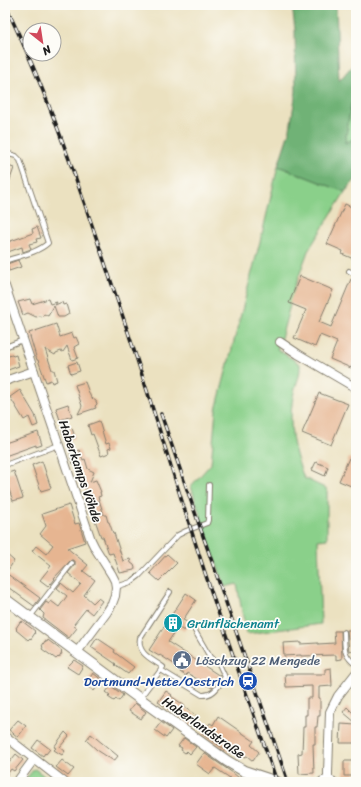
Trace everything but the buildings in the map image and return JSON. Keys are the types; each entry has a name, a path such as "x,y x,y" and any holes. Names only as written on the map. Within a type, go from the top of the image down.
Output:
{"street":[{"name":"Haberkamps Vöhde","path":"5,286 92,540 95,548 112,575 116,587"},
{"path":"280,342 356,388"},
{"path":"5,381 34,371"},
{"path":"77,652 112,604 116,596 116,587"},
{"name":"Haberlandstraße","path":"5,599 140,699 227,761 255,779 277,782"},
{"path":"328,782 330,712 338,696 356,673"},
{"path":"5,736 64,782"},
{"path":"16,782 34,759"}],"lane":[{"path":"5,153 16,156 20,160 48,243 36,251 5,261"},
{"path":"348,271 356,275"},
{"path":"5,347 23,340"},
{"path":"5,465 59,446"},
{"path":"116,587 131,582 139,576 178,535 206,523 208,520 209,485"},
{"path":"30,618 72,563"},
{"path":"140,699 163,667 143,653 139,644 140,638 170,592"},
{"path":"161,670 202,695 211,694 216,690 225,677 219,664 210,657 195,631"},
{"path":"344,632 347,657 356,665"}],"green space":[{"path":"292,5 336,5 339,81 356,61 356,97 351,104 345,143 356,138 356,179 345,192 278,166 290,129 296,91 295,30"},
{"path":"356,97 356,138 345,143 351,104"},
{"path":"278,166 345,192 308,251 295,287 277,349 300,364 299,374 293,394 291,418 292,438 304,478 327,489 327,539 318,540 321,624 247,634 237,584 225,587 191,486 211,464 216,410 263,230"},
{"path":"35,769 52,782 23,782"}],"railway":[{"path":"5,5 54,118 82,195 216,606 277,782"},
{"path":"161,414 288,782"}],"place":[{"name":"Grünflächenamt","path":"173,623"},
{"name":"Löschzug 22 Mengede","path":"182,660"},
{"name":"Dortmund-Nette/Oestrich","path":"248,681"}]}
